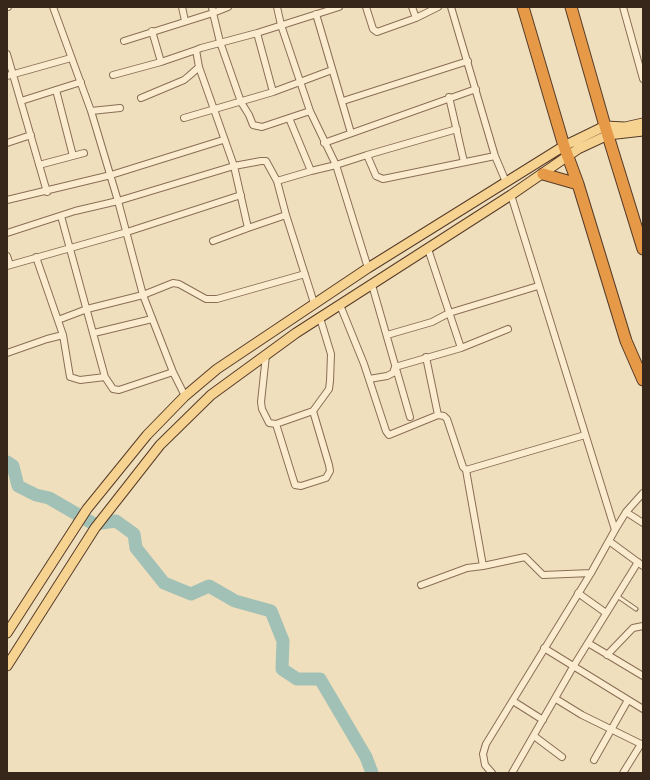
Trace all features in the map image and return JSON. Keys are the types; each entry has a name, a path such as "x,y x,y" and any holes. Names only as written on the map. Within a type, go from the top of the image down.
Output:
{"highway":[{"path":"523,7 566,151 578,184 626,341 643,380"},
{"path":"571,7 606,131 643,249"},
{"path":"543,174 578,184"}],"main road":[{"path":"7,634 87,509 147,435 185,396 217,369 368,268 506,182 606,131 643,123"},
{"path":"606,131 643,131"},
{"path":"7,666 104,516 160,445 211,395 266,355 359,292 543,174 566,151"},
{"path":"351,279 359,292"},
{"path":"147,435 160,445"}],"street":[{"path":"53,7 91,111 111,175 143,295 173,372 185,396"},
{"path":"182,7 186,21"},
{"path":"124,41 186,21 213,10 228,7"},
{"path":"277,7 281,25 310,111 324,143 336,165 368,268"},
{"path":"113,76 220,42 257,33 339,7"},
{"path":"366,7 375,31 416,18 438,7"},
{"path":"412,7 416,18"},
{"path":"451,7 495,156 506,182"},
{"path":"623,7 640,58 643,79"},
{"path":"213,10 220,42 241,102 256,127 310,111"},
{"path":"316,14 351,133"},
{"path":"152,31 161,62"},
{"path":"257,33 273,92"},
{"path":"196,50 199,67 223,140 234,166 248,228"},
{"path":"7,54 10,75 21,101 47,192"},
{"path":"10,75 71,58"},
{"path":"343,102 468,61"},
{"path":"141,98 184,80 199,67"},
{"path":"184,118 273,92 332,70"},
{"path":"21,101 80,82"},
{"path":"324,143 449,97 476,89"},
{"path":"56,90 73,156"},
{"path":"449,97 464,162"},
{"path":"91,111 120,108"},
{"path":"289,118 311,171"},
{"path":"277,181 457,129"},
{"path":"7,143 31,135"},
{"path":"7,200 47,192 111,175 223,140"},
{"path":"39,165 84,153"},
{"path":"367,155 376,176 383,179 495,156"},
{"path":"7,233 75,211 118,201 234,166 266,161 277,181 286,215 314,303"},
{"path":"7,256 9,265 36,258 127,232 241,195"},
{"path":"510,195 585,436 608,504 608,512 615,530"},
{"path":"213,241 286,215"},
{"path":"61,216 105,377 113,389 119,390 173,372"},
{"path":"428,249 461,348"},
{"path":"36,258 63,335 70,377 80,380 105,377"},
{"path":"58,320 87,309 143,295 173,283 179,284 206,299 217,298 305,274"},
{"path":"372,284 410,417"},
{"path":"387,335 432,322 449,313 538,286"},
{"path":"340,305 369,379 387,434 395,433 438,415 444,416 447,419 463,467 466,470 483,566"},
{"path":"266,355 262,409 269,423 276,424 313,411 329,389 330,381 331,354 320,318"},
{"path":"94,333 152,319"},
{"path":"395,367 461,348 508,329"},
{"path":"7,353 63,335"},
{"path":"426,358 438,415"},
{"path":"369,379 387,376 393,373 395,367"},
{"path":"276,424 295,485 301,486 326,478 330,471 313,411"},
{"path":"466,470 585,436"},
{"path":"492,773 485,765 482,754 486,744 626,512 643,493"},
{"path":"626,512 643,522"},
{"path":"512,773 606,613 640,564 609,541"},
{"path":"421,585 467,568 525,557 543,575 591,572"},
{"path":"578,593 606,613"},
{"path":"607,655 633,628 643,626"},
{"path":"588,643 643,675"},
{"path":"544,648 643,709"},
{"path":"556,699 582,715 642,745 623,773"},
{"path":"594,760 613,730 628,700"},
{"path":"513,701 543,720"},
{"path":"534,736 562,757"}],"lane":[{"path":"617,596 636,609"}],"waterway":[{"path":"7,462 13,466 18,486 36,495 49,498 94,524 116,521 134,534 136,548 164,583 191,594 209,586 235,601 271,611 283,641 282,669 297,679 320,679 366,757 372,773"}]}
